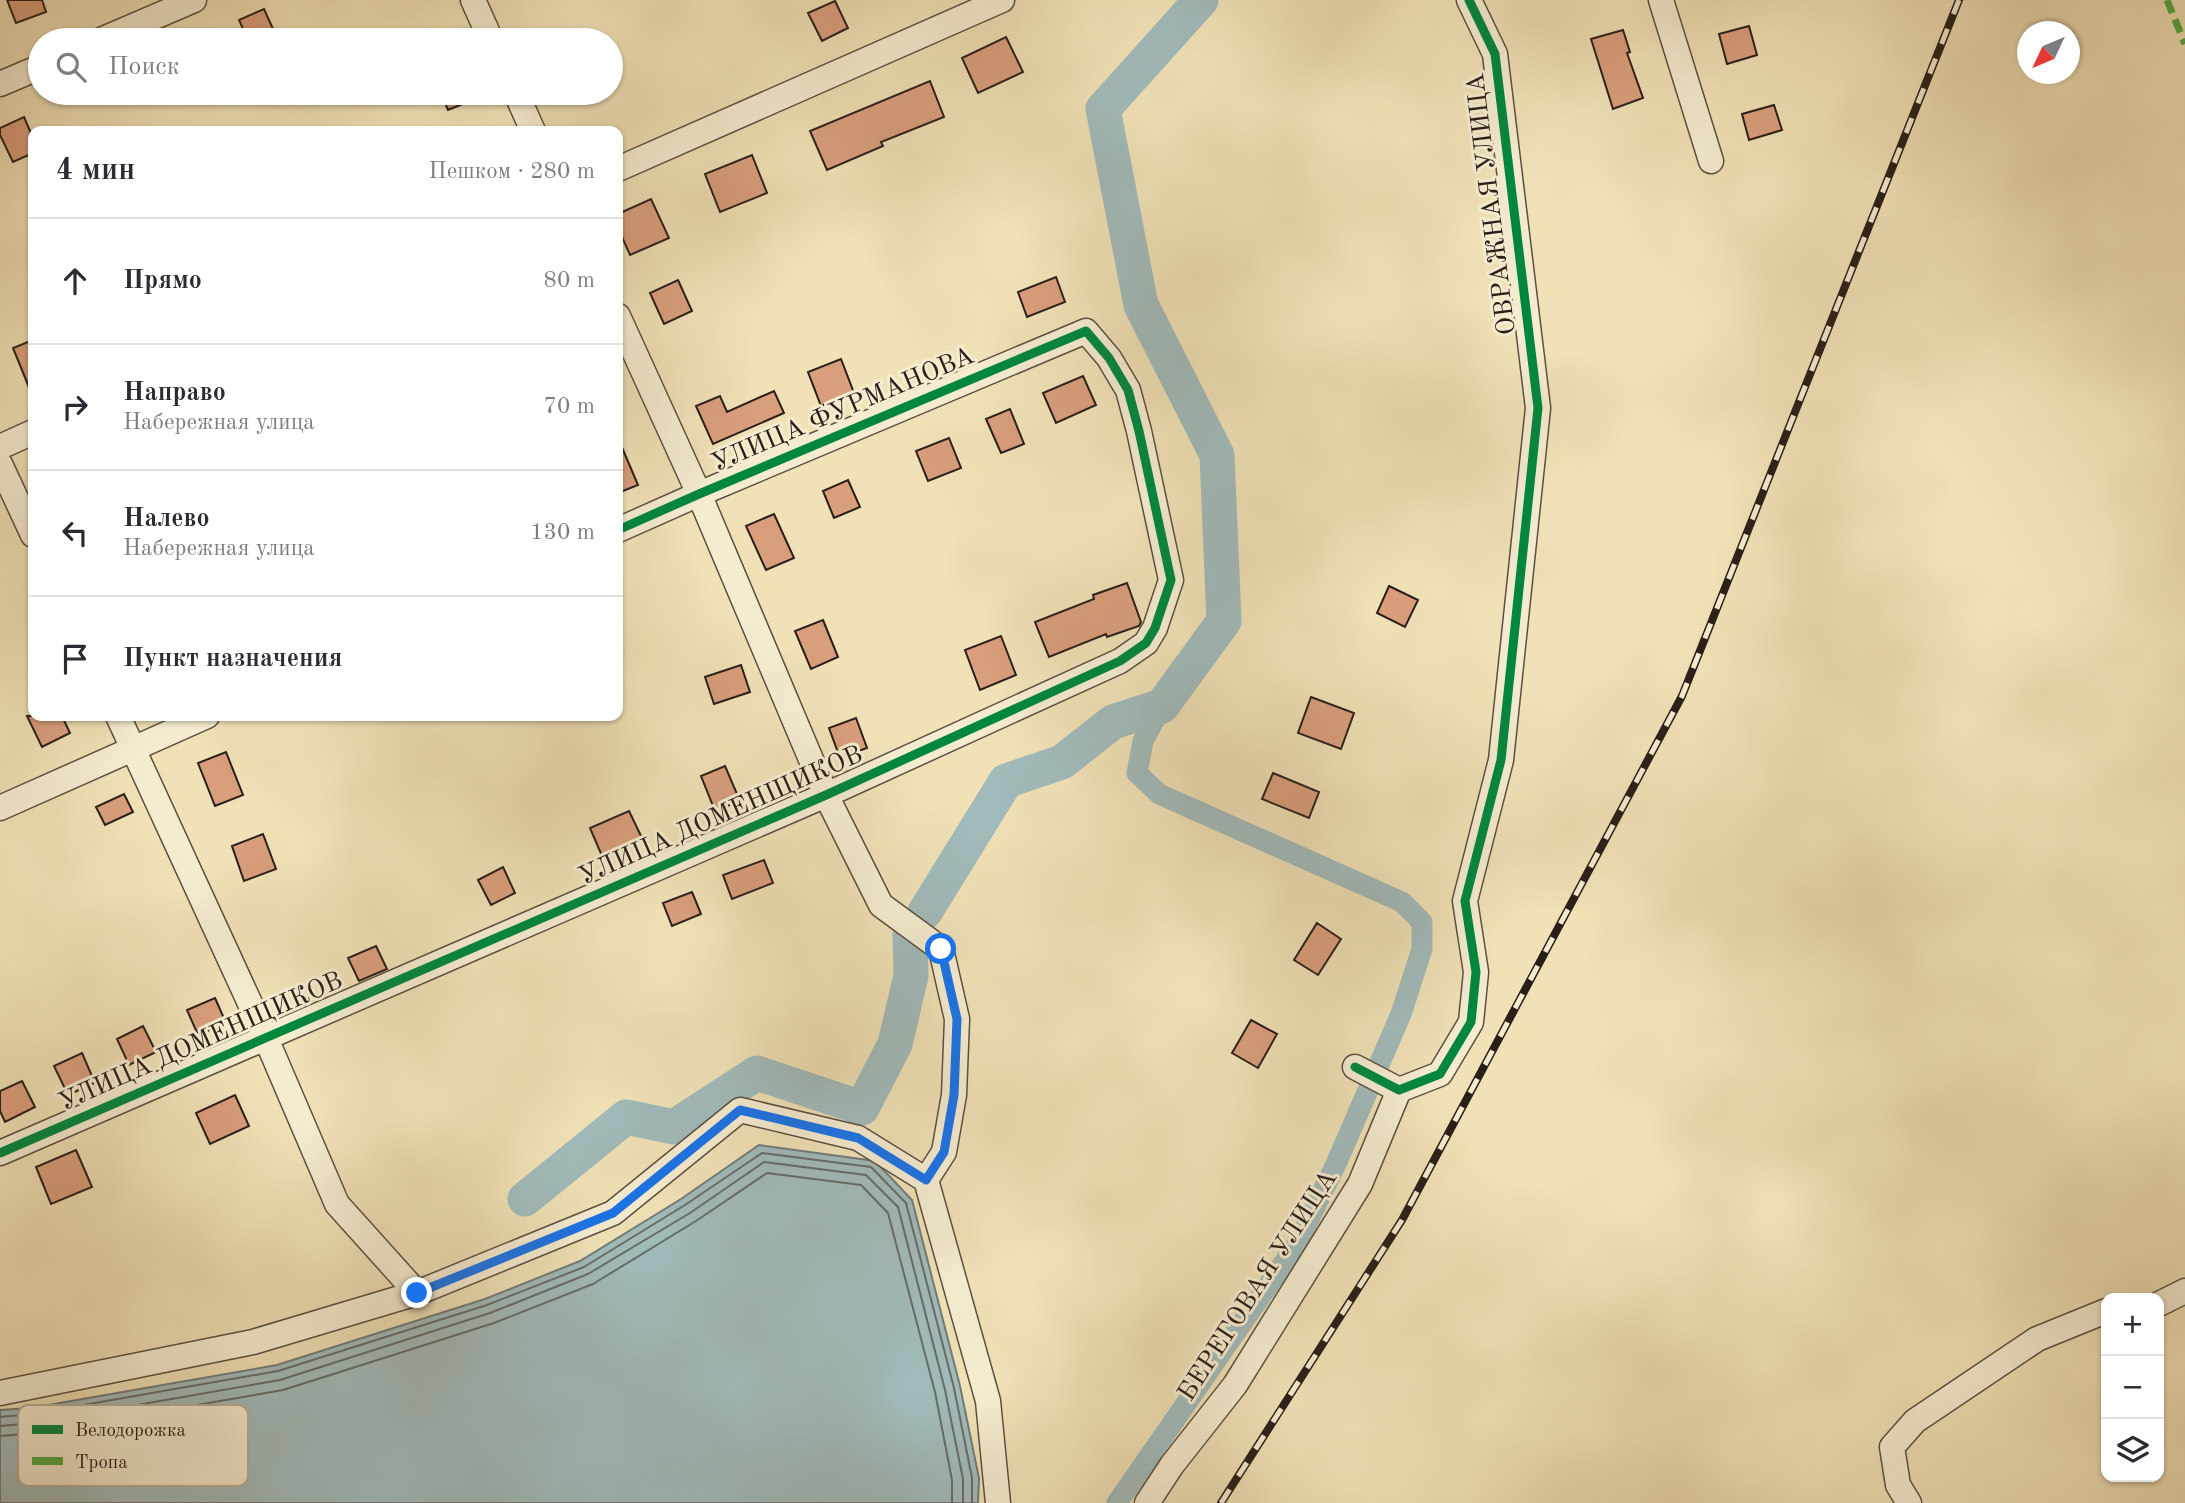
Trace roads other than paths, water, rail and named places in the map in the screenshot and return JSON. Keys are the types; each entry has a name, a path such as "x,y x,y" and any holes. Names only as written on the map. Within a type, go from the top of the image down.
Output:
{"street":[{"path":"129,28 194,0"},
{"path":"473,0 486,28"},
{"path":"623,167 1002,0"},
{"name":"ОВРАЖНАЯ УЛИЦА","path":"1399,1090 1440,1074 1471,1022 1476,972 1465,901 1501,760 1538,408 1495,54 1469,0"},
{"path":"1661,0 1711,161"},
{"path":"0,84 28,71"},
{"path":"521,105 531,126"},
{"path":"623,327 699,494 826,795 881,905 941,949 957,1019 954,1095 944,1152 926,1180"},
{"name":"УЛИЦА ФУРМАНОВА","path":"623,528 1086,331"},
{"name":"УЛИЦА ДОМЕНЩИКОВ","path":"0,1153 826,795 1119,661 1146,643 1155,628 1171,580 1128,390 1109,358 1086,331"},
{"path":"0,447 28,434"},
{"path":"0,464 28,524"},
{"path":"120,721 265,1036 337,1204 417,1293"},
{"path":"0,808 196,721"},
{"path":"1355,1067 1399,1090"},
{"name":"БЕРЕГОВАЯ УЛИЦА","path":"1147,1503 1172,1465 1235,1385 1360,1185 1399,1090"},
{"path":"0,1392 253,1342 417,1293 613,1213 740,1110 858,1138 926,1180 988,1401 998,1503"},
{"path":"2164,1302 2185,1291"},
{"path":"1909,1503 1898,1485 1892,1447 1914,1421 2037,1339 2101,1313"}],"water":[{"path":"759,1145 875,1161 912,1200 960,1386 979,1478 978,1503 0,1503 0,1410 18,1409 18,1486 248,1486 248,1405 48,1405 277,1365 485,1299 580,1261 681,1199"}],"waterway":[{"path":"925,912 1006,781 1062,762 1113,722 1162,706 1224,621 1217,455 1141,305 1103,109 1201,0"},
{"path":"1117,1503 1297,1244 1336,1164 1401,1014 1422,949 1422,922 1402,902 1159,794 1137,773 1143,741 1162,706"},
{"path":"525,1199 626,1117 674,1127 757,1073 862,1108 895,1044 911,976 910,935"}],"railway":[{"path":"1221,1503 1402,1220 1682,696 1959,0"}]}
